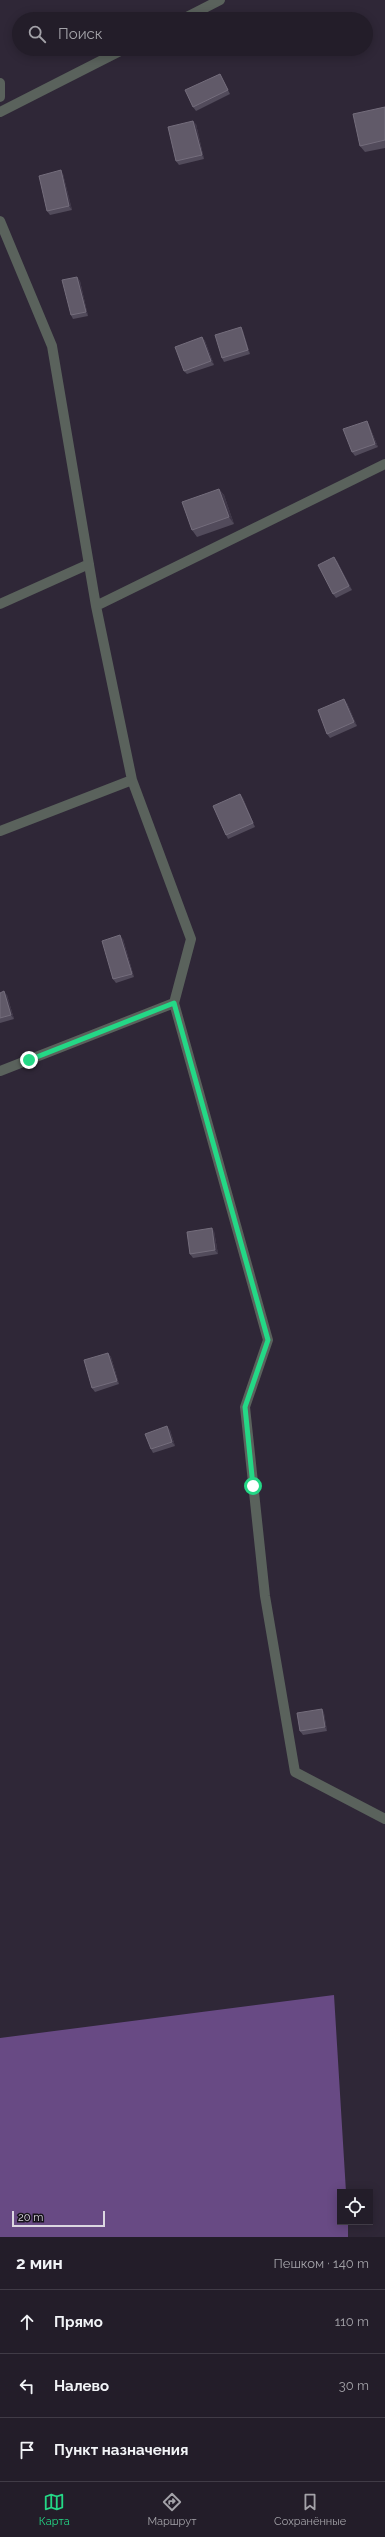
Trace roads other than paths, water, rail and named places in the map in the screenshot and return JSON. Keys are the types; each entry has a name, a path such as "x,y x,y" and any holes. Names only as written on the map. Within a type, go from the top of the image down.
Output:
{"lane":[{"path":"197,12 220,0"},
{"path":"0,112 110,56"},
{"path":"0,83 0,97"},
{"path":"0,221 52,346 96,606 132,780 191,939 174,1003 268,1340 245,1407 265,1596 296,1772 385,1819"},
{"path":"96,606 385,464"},
{"path":"0,604 89,564"},
{"path":"0,831 132,780"},
{"path":"0,1072 174,1003"}]}
